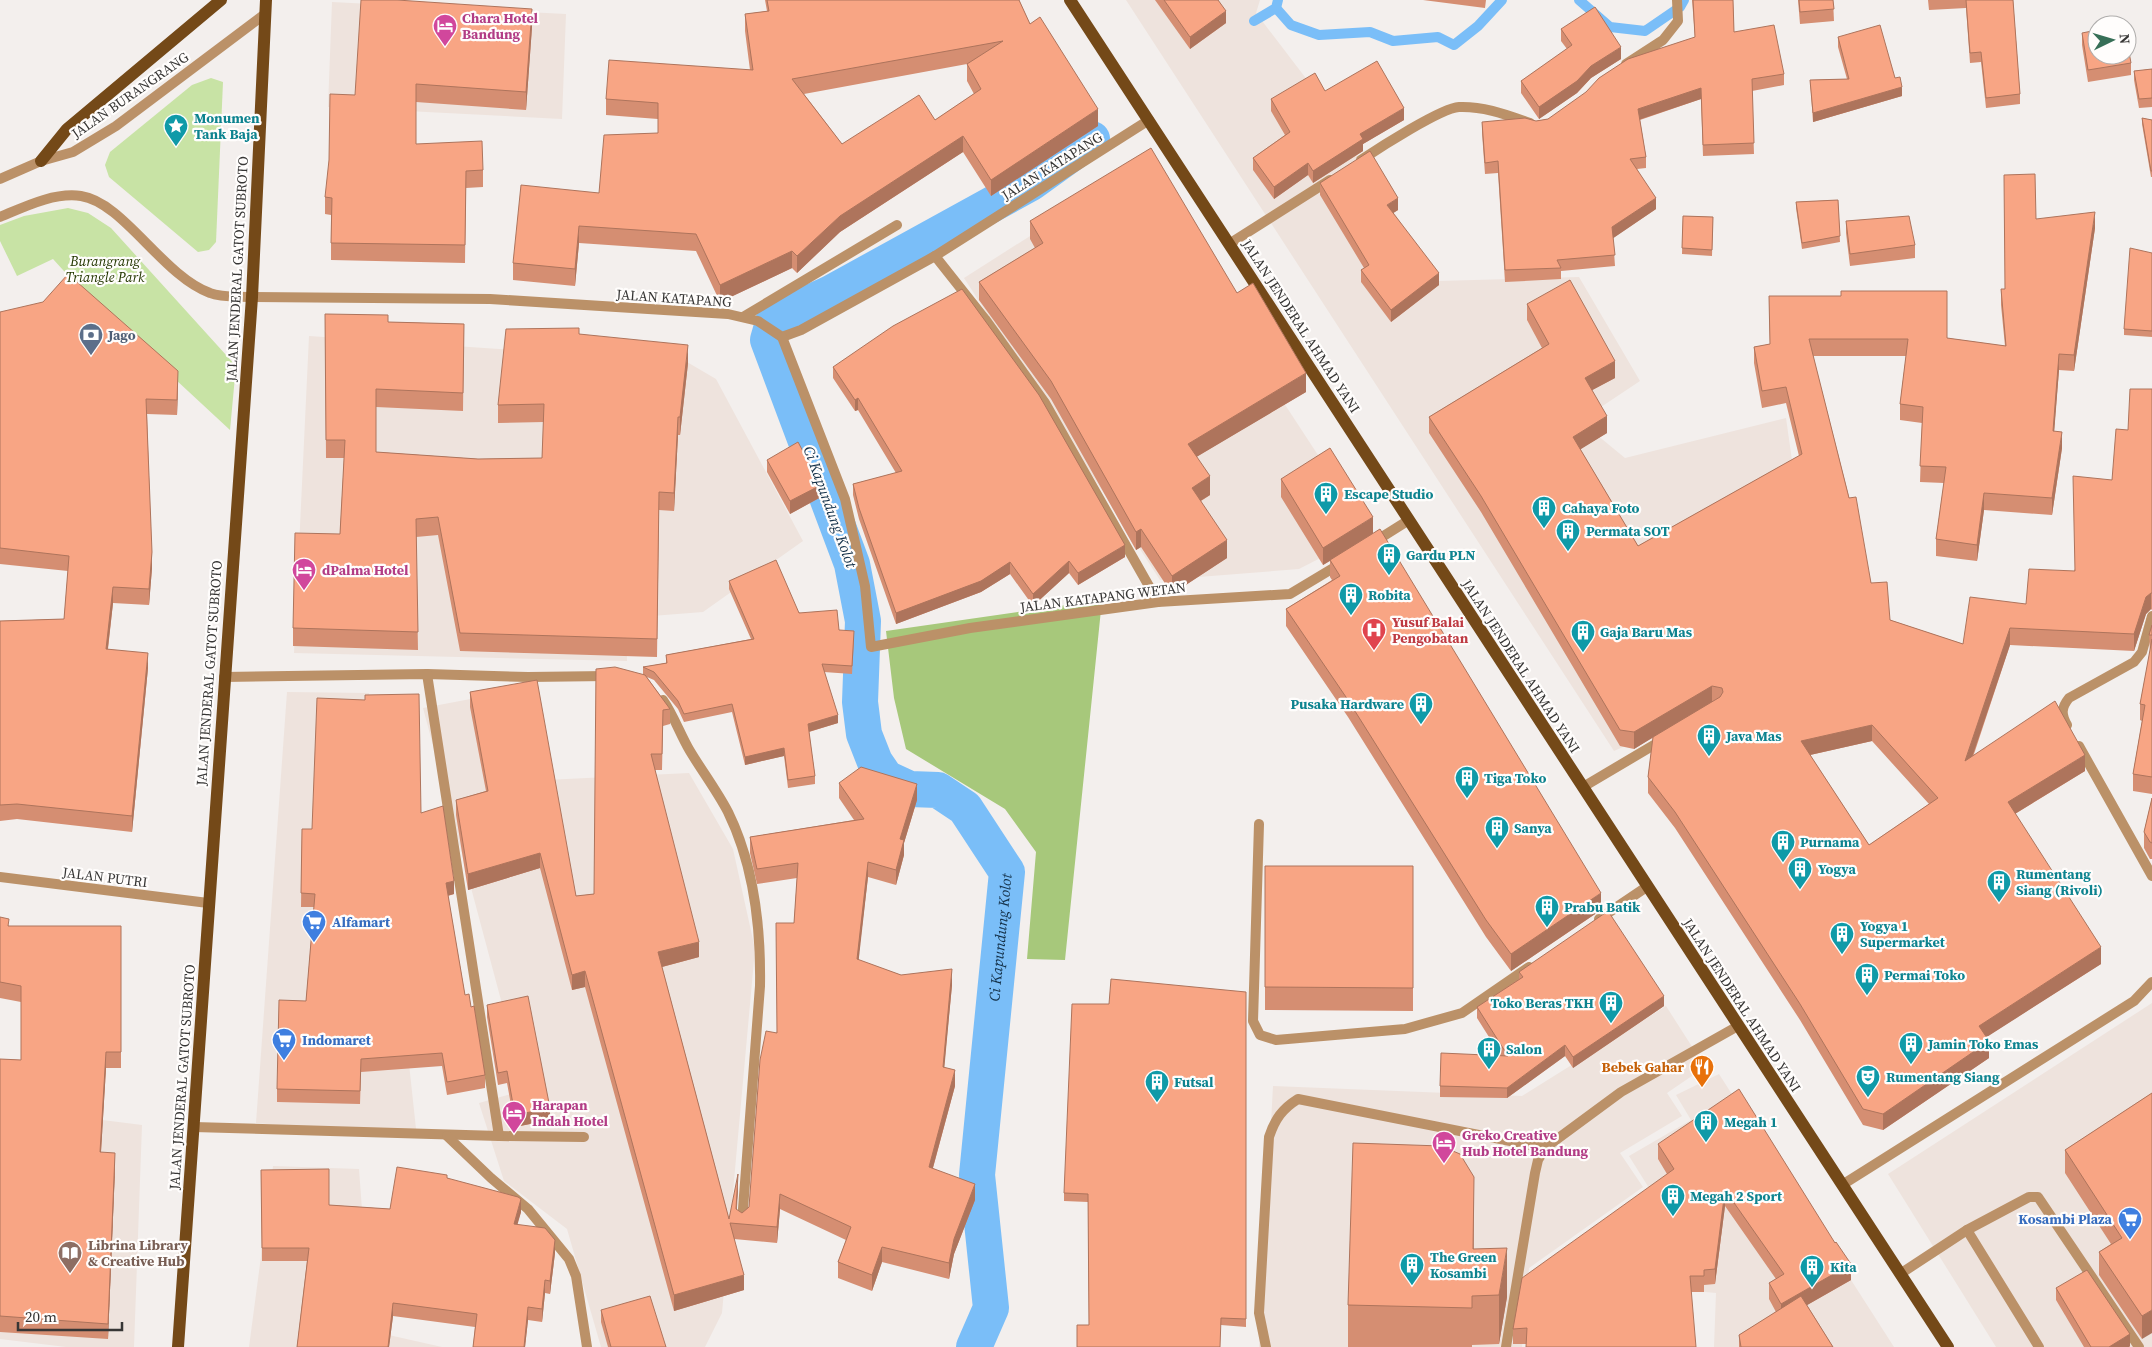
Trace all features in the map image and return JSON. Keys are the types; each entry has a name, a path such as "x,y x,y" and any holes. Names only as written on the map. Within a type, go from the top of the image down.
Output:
{"main road":[{"path":"41,161 67,129 221,0"},
{"name":"JALAN JENDERAL GATOT SUBROTO","path":"178,1347 252,297 266,0"},
{"name":"JALAN JENDERAL AHMAD YANI","path":"1070,0 1948,1347"}],"street":[{"path":"1618,69 1663,40 1678,21 1677,0"},
{"name":"JALAN BURANGRANG","path":"0,179 41,161 73,152 116,126 265,14"},
{"path":"1229,244 1424,123 1457,107 1481,108 1536,126 1544,125"},
{"name":"JALAN KATAPANG","path":"252,297 490,299 728,314 758,321 781,336 801,330 935,256 1149,120"},
{"path":"0,217 58,197 81,196 101,202 182,279 211,294 252,297"},
{"path":"743,317 897,225"},
{"path":"935,256 985,319 1045,404 1158,602"},
{"name":"JALAN KATAPANG WETAN","path":"781,336 844,500 865,586 871,647 970,628 1158,602 1290,594 1346,560"},
{"path":"1362,550 1409,520"},
{"path":"2152,616 2142,652 2134,662 2069,698 2063,706 2062,716 2152,876"},
{"path":"224,677 427,674 528,677 616,676"},
{"path":"427,674 499,1136"},
{"path":"655,691 672,713 690,751 728,812 738,838 756,906 760,948 760,986 742,1222"},
{"path":"1583,788 1674,733"},
{"path":"1259,824 1253,1020 1260,1035 1276,1040 1405,1029 1462,1013 1538,961"},
{"name":"JALAN PUTRI","path":"0,877 208,902"},
{"path":"1593,924 1648,886"},
{"path":"1842,1185 2134,1001 2152,982"},
{"path":"1506,1347 1535,1173 1538,1160 1545,1148 1621,1092 1738,1026"},
{"path":"1266,1347 1259,1313 1269,1137 1275,1120 1288,1105 1298,1099 1545,1148"},
{"path":"194,1126 447,1136 584,1137"},
{"path":"447,1136 491,1178 528,1209 568,1259 576,1276 587,1347"},
{"path":"1900,1274 1967,1230 2029,1197 2042,1198 2139,1347"},
{"path":"1967,1230 2039,1347"}],"shaded area":[{"path":"1126,0 1260,0 1256,13 1311,85 1439,281 1579,277 1640,381 1580,421 1625,458 1786,418 1820,658 1614,751"},
{"path":"332,2 566,14 562,119 328,107"},
{"path":"1132,171 1369,533 1299,569 1160,580 964,278"},
{"path":"309,336 687,362 716,379 803,541 703,612 626,618 627,661 294,653"},
{"path":"528,688 546,780 689,773 733,849 755,949 722,1313 705,1347 601,1347 567,1229 504,1181 479,1103 525,1090 423,708"},
{"path":"287,692 369,693 417,1138 256,1123"},
{"path":"2152,1003 2152,1347 1996,1347 1888,1174"},
{"path":"1666,1006 1705,1067 1667,1093 1682,1116 1620,1153 1643,1187 1529,1268 1522,1347 1259,1347 1273,1086 1522,1096"},
{"path":"1719,1074 1894,1347 1714,1347 1716,1293 1530,1275 1649,1188 1629,1156 1691,1120 1676,1095"},
{"path":"0,1107 142,1125 134,1347 66,1347 0,1339"},
{"path":"273,1166 359,1169 371,1331 442,1347 249,1347"}],"green space":[{"path":"211,78 223,82 216,242 209,250 198,252 109,177 105,165 110,152 192,85"},
{"name":"Burangrang Triangle Park","path":"68,208 88,213 111,228 236,366 230,430 92,302 53,259 17,276 0,241 0,225 24,216"},
{"path":"1102,600 1065,960 1027,959 1036,852 1005,809 906,749 894,698 886,631"}],"building":[{"path":"361,0 397,0 532,9 526,92 416,84 416,144 482,141 483,170 466,171 465,245 331,243 332,198 325,197 329,160 330,94 355,95"},
{"path":"767,0 1019,0 1030,24 1040,17 1098,109 991,180 963,136 840,216 797,256 792,251 720,285 696,234 579,226 575,269 513,263 521,185 599,193 604,135 658,133 658,103 606,99 609,60 753,70 745,14 769,11","holes":["1003,41 967,64 981,89 935,120 919,95 842,144 792,79"]},
{"path":"1164,0 1218,0 1226,11 1190,37"},
{"path":"1693,0 1733,0 1734,32 1774,25 1784,74 1752,79 1754,143 1703,145 1701,88 1638,109 1646,157 1630,159 1656,198 1612,227 1615,255 1557,260 1561,268 1505,270 1498,161 1485,163 1482,122 1525,118 1536,121 1548,119 1586,92 1599,78 1628,59 1695,37"},
{"path":"1799,0 1833,0 1834,9 1800,12"},
{"path":"1966,0 2013,0 2020,94 1986,98 1981,52 1970,53"},
{"path":"1595,7 1621,47 1591,66 1577,81 1539,107 1521,81 1572,45 1561,29"},
{"path":"1880,25 1895,78 1900,77 1902,87 1813,113 1810,80 1849,79 1838,37"},
{"path":"2087,32 2087,64 2082,33"},
{"path":"1377,61 1404,108 1360,134 1363,139 1313,171 1308,163 1274,187 1253,158 1290,132 1271,99 1315,73 1325,91"},
{"path":"2087,65 2119,65 2088,70"},
{"path":"2152,69 2152,98 2139,99 2134,71"},
{"path":"2142,118 2152,120 2152,171 2151,171"},
{"path":"1151,148 1237,293 1253,283 1306,373 1188,444 1210,476 1192,488 1227,540 1172,576 1141,529 1136,532 1051,381 979,282 1043,243 1030,221"},
{"path":"1370,151 1398,198 1387,205 1439,273 1391,310 1361,270 1369,265 1320,183"},
{"path":"2035,174 2036,219 2095,212 2074,355 2059,354 2053,431 2062,432 2052,498 1984,493 1977,545 1936,539 1946,467 1920,466 1923,407 1900,404 1908,339 1809,339 1849,498 1856,497 1871,583 1887,582 1890,620 1963,644 1970,597 2026,604 2029,569 2075,571 2073,476 2112,480 2116,429 2128,430 2130,389 2152,389 2152,593 2146,597 2134,634 2010,628 1965,761 2055,701 2085,755 2008,802 2101,947 1979,1026 1989,1041 1883,1114 1863,1109 1800,1004 1675,812 1648,777 1653,737 1720,697 1723,692 1722,688 1712,686 1634,732 1620,730 1481,496 1429,417 1549,344 1527,304 1570,280 1615,361 1585,378 1607,416 1573,437 1638,546 1802,454 1786,387 1762,391 1754,347 1770,344 1769,296 1841,296 1841,291 1947,291 1947,338 2006,346 2001,289 2005,289 2004,175","holes":["1872,725 1938,798 1869,845 1801,741"]},
{"path":"1838,200 1840,236 1802,243 1796,202"},
{"path":"1683,216 1713,217 1712,250 1682,248"},
{"path":"1909,216 1915,245 1850,254 1846,221"},
{"path":"2130,248 2152,253 2152,331 2124,329"},
{"path":"68,274 178,371 177,400 146,399 152,552 149,589 113,587 106,649 148,653 132,816 17,804 0,805 0,621 64,619 69,556 0,548 0,312 43,302"},
{"path":"962,289 1039,395 1125,545 1078,573 1069,561 1033,594 1010,562 981,581 896,613 859,508 853,484 902,471 858,398 855,400 833,367 893,326"},
{"path":"325,314 388,315 388,322 464,324 463,393 376,389 376,452 478,459 542,458 544,404 498,405 506,329 579,328 579,334 688,345 680,417 678,417 674,493 659,492 657,639 460,633 438,517 416,519 418,632 293,628 295,533 340,534 345,440 326,440"},
{"path":"798,442 821,485 790,501 767,460"},
{"name":"Escape Studio","path":"1330,448 1373,517 1323,548 1281,479"},
{"path":"1380,529 1601,893 1511,954 1486,920 1348,700 1286,609 1340,576 1330,560"},
{"path":"776,560 799,613 837,610 839,630 854,631 852,666 822,664 838,715 808,724 815,776 788,780 784,748 745,757 732,704 684,714 678,701 654,672 643,667 667,663 666,655 754,639 729,581"},
{"path":"2152,639 2152,777 2133,774 2145,705 2140,704"},
{"path":"615,667 645,675 670,709 663,710 662,754 651,754 699,942 658,952 729,1219 738,1174 736,1209 742,1213 749,1207 760,1060 766,1031 777,1033 776,923 794,923 798,863 757,869 750,837 864,819 839,783 861,767 917,784 900,839 904,840 896,870 868,862 857,959 901,975 952,969 943,1067 955,1070 929,1167 975,1184 954,1239 949,1263 882,1247 872,1275 838,1262 851,1227 780,1194 777,1227 730,1223 744,1275 674,1295 585,971 572,975 540,853 468,874 456,800 488,791 470,692 537,680 576,896 594,894 596,669"},
{"path":"419,694 421,813 443,806 454,881 446,883 465,995 469,994 471,1007 474,1006 485,1075 447,1082 442,1053 361,1059 360,1091 277,1089 279,1000 306,1001 315,894 301,893 302,829 312,829 317,698 365,700 365,695"},
{"path":"2152,798 2152,843 2144,832"},
{"path":"1265,866 1413,866 1413,988 1265,987"},
{"path":"1608,911 1664,996 1573,1057 1565,1045 1507,1088 1440,1086 1441,1053 1508,1056 1477,1007 1523,977 1519,972"},
{"path":"0,917 9,919 8,926 121,926 121,1052 106,1052 100,1152 115,1153 108,1324 0,1316 0,1059 21,1060 21,986 0,982"},
{"name":"Futsal","path":"1111,979 1246,992 1246,1319 1221,1318 1220,1347 1077,1347 1077,1325 1089,1325 1088,1194 1064,1193 1072,1004 1109,1004"},
{"path":"528,996 550,1108 515,1115 507,1071 498,1073 487,1005"},
{"path":"1739,1089 1835,1243 1851,1264 1781,1304 1769,1283 1784,1274 1725,1190 1715,1269 1704,1270 1704,1276 1690,1276 1696,1347 1526,1347 1527,1328 1513,1329 1522,1278 1674,1169 1658,1144"},
{"name":"Kosambi Plaza","path":"2152,1093 2152,1310 2142,1316 2099,1252 2122,1238 2065,1150"},
{"name":"The Green Kosambi","path":"1353,1143 1441,1146 1460,1154 1474,1177 1473,1249 1507,1248 1499,1295 1472,1296 1472,1308 1348,1305"},
{"path":"397,1167 447,1175 447,1178 518,1197 521,1199 514,1224 545,1228 555,1240 550,1281 545,1280 542,1309 528,1307 524,1347 473,1347 477,1314 393,1303 388,1347 297,1347 309,1248 262,1248 261,1170 329,1169 329,1205 390,1209"},
{"path":"2087,1270 2130,1334 2109,1347 2091,1347 2056,1288"},
{"path":"650,1296 666,1347 611,1347 601,1310"},
{"path":"1801,1296 1833,1347 1741,1347 1739,1335"}],"waterway":[{"name":"Ci Kapundung Kolot","path":"1254,21 1276,8 1278,0"},
{"path":"1276,8 1291,25 1319,35 1370,32 1393,41 1438,37 1454,45 1478,26 1502,0"},
{"path":"1579,0 1610,27 1645,31 1680,7 1684,0"},
{"name":"Ci Kapundung Kolot","path":"974,1347 991,1308 977,1175 1007,872 965,808 938,790 910,789 886,778 875,762 864,734 860,702 863,621 852,564 768,340 774,319 829,294 1031,183 1092,139"}],"place":[{"name":"Chara Hotel Bandung","path":"445,47"},
{"name":"Monumen Tank Baja","path":"176,147"},
{"name":"Jago","path":"91,356"},
{"name":"Escape Studio","path":"1326,515"},
{"name":"Cahaya Foto","path":"1544,529"},
{"name":"Permata SOT","path":"1568,552"},
{"name":"Gardu PLN","path":"1389,576"},
{"name":"dPalma Hotel","path":"304,591"},
{"name":"Robita","path":"1351,616"},
{"name":"Yusuf Balai Pengobatan","path":"1374,651"},
{"name":"Gaja Baru Mas","path":"1583,653"},
{"name":"Pusaka Hardware","path":"1421,725"},
{"name":"Java Mas","path":"1709,757"},
{"name":"Tiga Toko","path":"1467,799"},
{"name":"Sanya","path":"1497,849"},
{"name":"Purnama","path":"1783,863"},
{"name":"Yogya","path":"1800,890"},
{"name":"Rumentang Siang (Rivoli)","path":"1999,903"},
{"name":"Prabu Batik","path":"1547,928"},
{"name":"Alfamart","path":"314,943"},
{"name":"Yogya 1 Supermarket","path":"1842,955"},
{"name":"Permai Toko","path":"1867,996"},
{"name":"Toko Beras TKH","path":"1611,1024"},
{"name":"Indomaret","path":"284,1061"},
{"name":"Jamin Toko Emas","path":"1911,1065"},
{"name":"Salon","path":"1489,1070"},
{"name":"Bebek Gahar","path":"1702,1088"},
{"name":"Rumentang Siang","path":"1868,1098"},
{"name":"Futsal","path":"1157,1103"},
{"name":"Harapan Indah Hotel","path":"514,1134"},
{"name":"Megah 1","path":"1706,1143"},
{"name":"Greko Creative Hub Hotel Bandung","path":"1444,1164"},
{"name":"Megah 2 Sport","path":"1673,1217"},
{"name":"Kosambi Plaza","path":"2130,1240"},
{"name":"Librina Library & Creative Hub","path":"70,1274"},
{"name":"The Green Kosambi","path":"1412,1286"},
{"name":"Kita","path":"1812,1288"}]}
